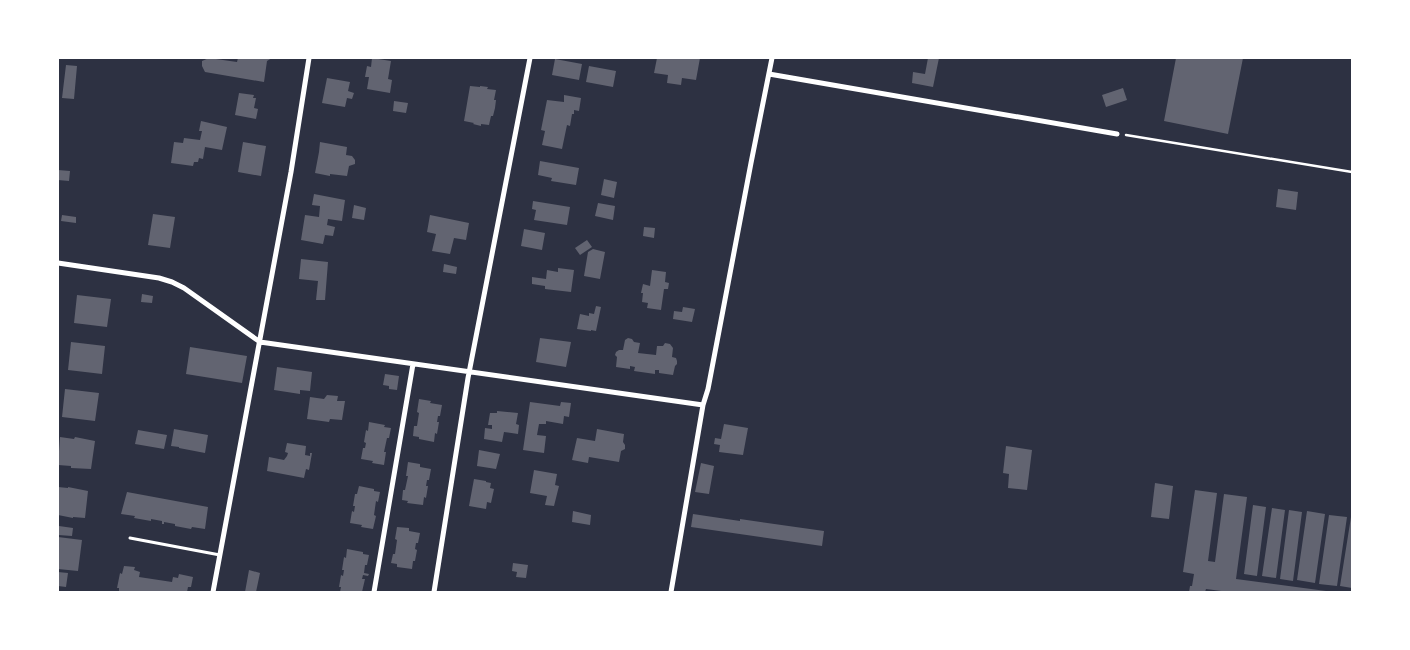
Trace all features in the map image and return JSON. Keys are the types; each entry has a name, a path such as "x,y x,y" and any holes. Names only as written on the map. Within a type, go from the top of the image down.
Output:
{"street":[{"path":"213,592 291,172 309,58"},
{"path":"434,592 469,372 530,58"},
{"path":"671,592 703,405 708,389 772,58"},
{"path":"769,74 1117,134"},
{"path":"58,263 159,278 172,282 184,288 260,342 703,405"},
{"path":"374,592 413,364"}],"lane":[{"path":"130,538 220,555"}],"path":[{"path":"1117,134 1352,172"}],"building":[{"path":"209,58 237,62 238,58 272,58 267,61 264,82 205,72 202,61"},
{"path":"372,58 391,61 388,79 392,80 390,93 367,89 369,77 365,77 367,66 371,67"},
{"path":"657,58 700,58 696,80 682,78 681,85 667,83 668,75 654,73"},
{"path":"928,58 939,58 933,87 912,83 913,72 925,74"},
{"path":"1176,58 1243,58 1228,134 1164,121"},
{"path":"555,59 582,64 579,80 552,75"},
{"path":"66,65 77,66 74,99 62,98"},
{"path":"589,66 616,71 613,87 586,82"},
{"path":"327,78 350,82 348,91 354,93 352,99 347,98 345,107 322,103"},
{"path":"470,86 488,87 487,89 496,90 495,108 489,125 481,124 481,126 464,121"},
{"path":"1123,88 1127,100 1106,107 1102,95"},
{"path":"239,93 254,95 253,98 256,98 254,108 258,109 256,119 235,115"},
{"path":"564,95 581,98 579,111 574,110 570,126 567,125 562,149 542,145 545,131 541,130 547,100 564,102"},
{"path":"394,101 408,103 406,113 393,111"},
{"path":"201,121 227,127 222,150 205,147 203,159 199,158 198,162 194,162 193,166 171,163 174,142 183,143 184,138 200,140 202,131 199,131"},
{"path":"243,142 266,146 261,176 238,172"},
{"path":"320,142 347,147 346,155 352,156 355,164 349,166 347,176 330,174 330,176 315,173"},
{"path":"540,161 579,168 576,185 551,181 552,178 538,175"},
{"path":"58,170 70,171 69,181 58,180"},
{"path":"604,179 617,182 614,198 601,195"},
{"path":"1278,189 1298,192 1296,210 1276,207"},
{"path":"314,194 345,200 342,221 328,219 327,225 335,227 333,236 325,235 323,244 301,240 305,215 319,217 320,206 312,205"},
{"path":"533,201 570,207 567,225 534,220 536,210 532,209"},
{"path":"598,203 615,206 613,220 595,216"},
{"path":"354,205 366,208 364,220 352,218"},
{"path":"153,214 175,217 170,248 148,245"},
{"path":"62,215 76,217 76,223 61,221"},
{"path":"430,215 469,223 466,240 454,238 450,254 432,251 436,234 427,232"},
{"path":"644,227 655,228 654,238 643,236"},
{"path":"524,229 545,233 542,250 521,246"},
{"path":"587,240 592,247 580,255 575,248"},
{"path":"593,249 605,252 600,279 584,276 588,252"},
{"path":"301,259 328,262 325,300 316,300 318,281 299,279"},
{"path":"444,264 457,267 456,274 443,272"},
{"path":"558,268 574,270 571,292 545,289 545,286 532,284 532,277 546,279 547,270 558,272"},
{"path":"652,270 666,272 665,282 669,283 668,289 664,289 661,310 647,308 648,303 642,302 643,284 650,286"},
{"path":"142,294 153,296 152,303 141,302"},
{"path":"77,295 111,299 107,327 74,323"},
{"path":"596,306 601,307 596,331 577,329 580,314 589,316 589,313 594,314"},
{"path":"683,307 695,309 692,322 673,319 674,311 682,312"},
{"path":"540,338 571,342 566,367 536,362"},
{"path":"628,338 640,343 638,353 656,355 657,346 663,346 665,343 670,344 673,348 672,357 676,358 677,361 673,375 659,373 659,370 655,370 655,374 634,371 635,367 630,366 630,369 616,367 616,352 623,350 625,340"},
{"path":"71,342 105,346 102,374 68,370"},
{"path":"190,347 247,356 242,383 186,374"},
{"path":"277,367 312,372 310,391 300,390 300,394 274,390"},
{"path":"385,374 399,376 397,390 389,389 389,386 383,385"},
{"path":"65,389 99,393 95,421 62,417"},
{"path":"327,395 338,396 337,401 345,401 342,420 330,419 329,422 307,419 310,397 324,399"},
{"path":"419,399 442,405 440,416 438,416 437,422 439,422 434,442 413,436 414,426 417,426"},
{"path":"530,402 560,406 561,402 571,403 569,417 564,416 563,424 546,421 546,424 539,424 537,435 546,436 544,453 523,450"},
{"path":"497,411 518,413 516,424 519,425 518,434 504,432 502,442 484,439 485,428 492,429 492,425 488,425 490,413 497,413"},
{"path":"369,422 391,428 384,452 386,452 384,465 361,459 363,448 365,448 366,443 364,442"},
{"path":"724,424 748,428 743,455 719,452 720,445 714,444 715,438 721,439"},
{"path":"174,429 208,435 205,453 171,446"},
{"path":"597,429 624,434 623,442 625,449 621,451 619,462 589,457 588,463 572,460 577,438 595,441"},
{"path":"138,430 167,435 164,449 135,444"},
{"path":"60,437 74,439 75,437 95,441 91,469 58,465"},
{"path":"287,443 306,446 305,455 310,456 310,453 312,453 309,470 306,469 304,478 267,471 269,457 284,460 287,456 288,453 285,452"},
{"path":"1006,446 1032,450 1027,490 1008,488 1009,474 1003,473"},
{"path":"479,450 500,454 496,469 477,466"},
{"path":"408,462 420,464 420,467 431,469 429,480 427,480 426,486 428,486 423,505 407,503 408,501 402,500 408,476 406,476"},
{"path":"701,463 714,466 709,494 695,492"},
{"path":"534,470 557,474 555,485 559,486 554,506 545,505 547,496 530,493"},
{"path":"474,479 491,483 490,488 494,489 491,503 487,502 486,509 469,506"},
{"path":"1155,483 1173,486 1169,519 1151,517"},
{"path":"359,486 380,492 378,502 376,501 374,515 376,516 373,529 350,523 352,511 354,512 355,494 357,494"},
{"path":"58,487 88,491 85,518 58,515"},
{"path":"1195,490 1217,493 1208,561 1215,562 1224,494 1247,497 1236,579 1326,592 1229,592 1206,589 1205,592 1189,592 1194,574 1183,572"},
{"path":"127,492 208,507 205,529 192,527 191,529 164,522 162,524 162,521 151,519 151,521 121,514"},
{"path":"1253,505 1266,507 1257,576 1244,574"},
{"path":"1272,508 1285,510 1276,578 1262,576"},
{"path":"1289,510 1302,512 1293,581 1280,579"},
{"path":"573,511 591,515 590,525 572,522"},
{"path":"1307,511 1325,514 1315,583 1297,580"},
{"path":"693,514 824,531 822,546 691,527"},
{"path":"1329,515 1347,517 1337,586 1319,584"},
{"path":"1352,518 1352,588 1340,586"},
{"path":"59,526 73,528 72,536 58,535"},
{"path":"397,527 409,528 409,531 420,533 418,543 416,543 415,549 417,550 412,569 397,567 397,564 391,563 393,554 395,554"},
{"path":"58,537 82,540 78,571 58,569"},
{"path":"347,549 369,555 364,573 369,574 368,576 363,575 362,579 365,579 362,592 340,592 341,587 339,587 341,575 343,576 344,570 342,570"},
{"path":"513,563 528,565 526,578 516,577 517,572 512,571"},
{"path":"124,566 135,567 134,570 140,572 139,577 172,582 173,577 178,578 179,574 193,577 191,587 188,587 187,592 119,592 119,588 117,588 120,573 122,574"},
{"path":"249,570 260,573 256,592 245,592"},
{"path":"58,572 68,573 66,587 58,586"}]}
